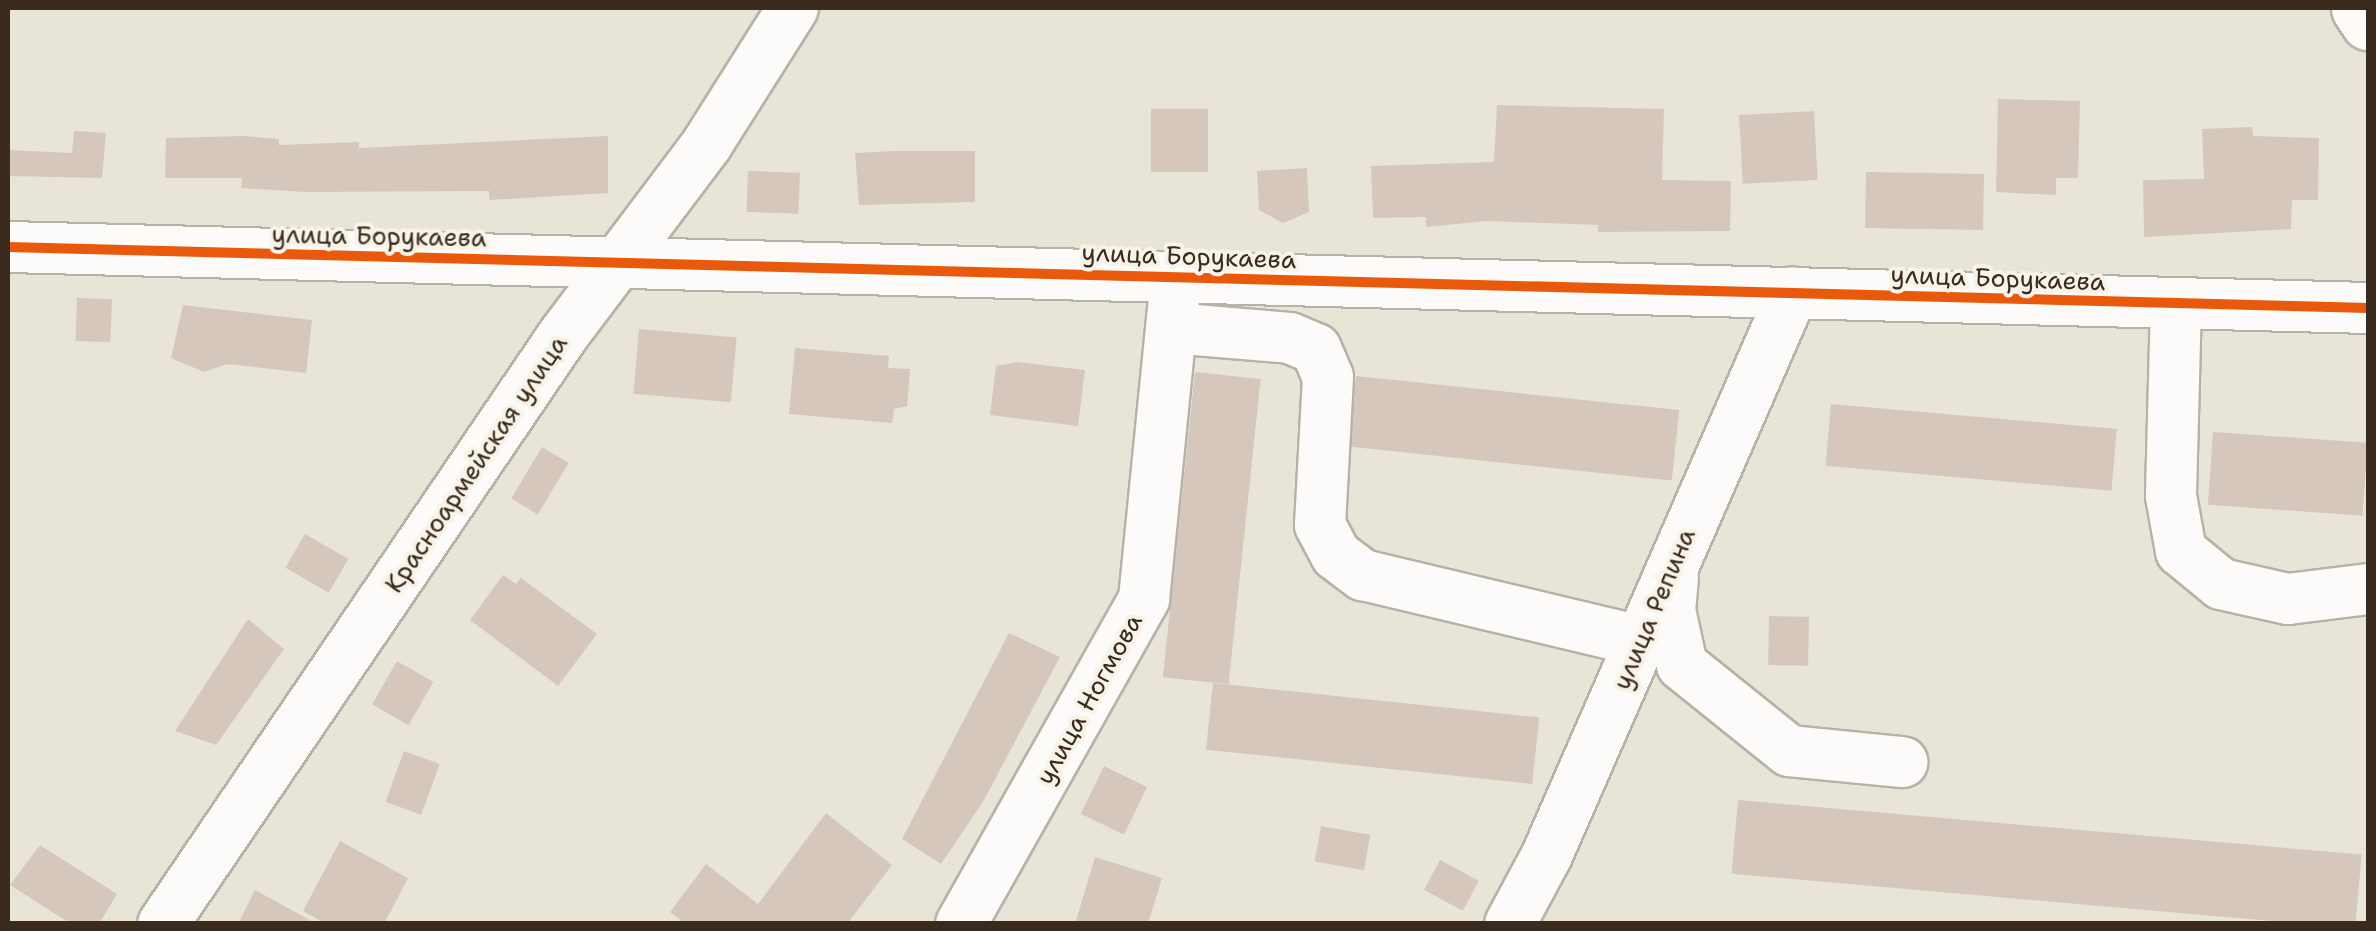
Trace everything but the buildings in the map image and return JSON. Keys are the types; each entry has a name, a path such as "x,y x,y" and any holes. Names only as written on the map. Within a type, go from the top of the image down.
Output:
{"main road":[{"path":"2359,8 2368,22"}],"street":[{"name":"Красноармейская улица","path":"163,924 564,334 708,144 793,8"},
{"name":"улица Борукаева","path":"8,247 2368,308"},
{"name":"улица Ногмова","path":"961,924 1144,599 1176,276"},
{"name":"улица Репина","path":"1510,924 1793,292"},
{"path":"2176,302 2171,496 2181,551 2222,584 2288,600 2368,589"},
{"path":"1171,328 1290,338 1316,350 1328,377 1320,524 1336,555 1363,575 1640,641"},
{"path":"1674,562 1670,610 1682,664 1789,751 1902,762"}],"cycle path":[{"path":"8,247 2368,308"}]}
